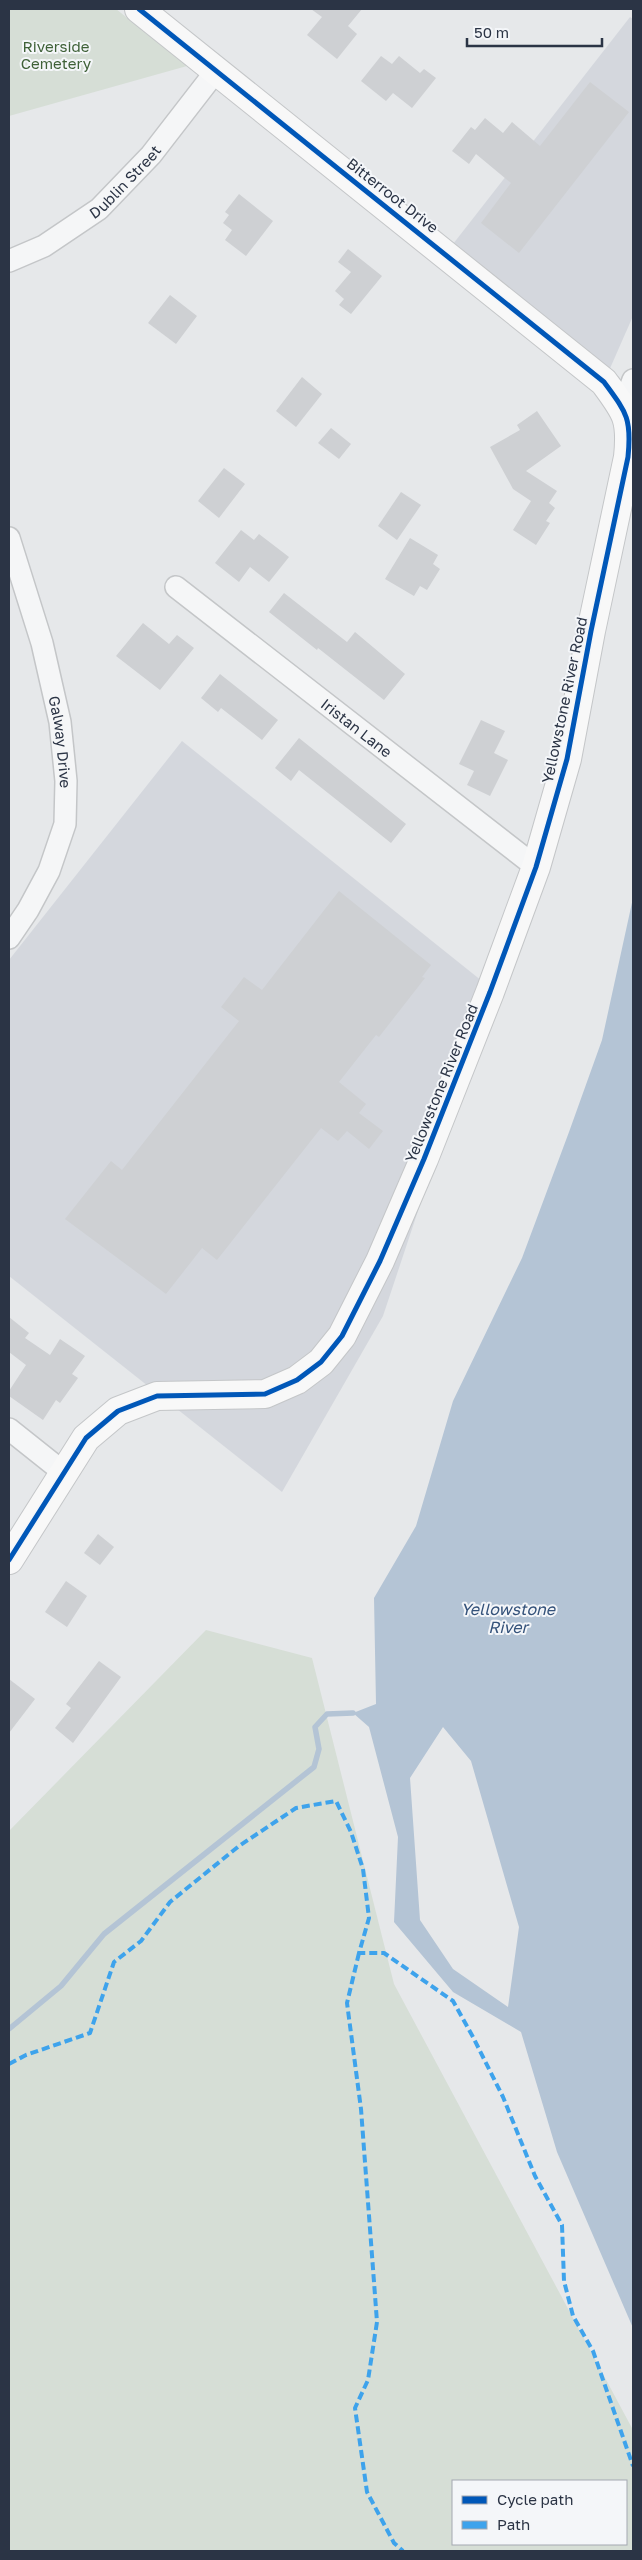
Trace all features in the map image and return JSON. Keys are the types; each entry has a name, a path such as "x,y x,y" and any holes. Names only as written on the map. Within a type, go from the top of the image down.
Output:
{"street":[{"name":"Bitterroot Drive","path":"139,9 604,382 623,408"},
{"name":"Dublin Street","path":"9,261 44,246 99,209 150,155 216,71"},
{"path":"623,408 633,380"},
{"name":"Yellowstone River Road","path":"9,1560 86,1438 118,1410 158,1396 265,1394 297,1380 321,1362 342,1336 380,1261 424,1159 490,992 536,867 567,759 591,631 628,457 631,431 623,408"},
{"name":"Galway Drive","path":"9,538 42,643 60,722 66,781 65,824 49,872 28,910 9,938"},
{"name":"Iristan Lane","path":"176,587 536,867"},
{"path":"9,1429 63,1472"}],"shaded area":[{"path":"630,17 633,19 633,316 604,382 446,253"},
{"path":"182,741 492,989 383,1316 282,1492 9,1276 9,960"}],"green space":[{"name":"Riverside Cemetery","path":"9,9 116,9 187,66 9,116"},
{"path":"206,1630 312,1658 394,1984 633,2430 633,2551 9,2551 9,1831"}],"water":[{"name":"Yellowstone River","path":"633,898 633,2328 557,2152 521,2032 453,1992 394,1922 398,1837 369,1727 353,1713 376,1704 374,1598 416,1526 453,1401 522,1258 602,1040","holes":["443,1727 471,1761 519,1927 508,2007 453,1969 420,1920 410,1778"]}],"building":[{"path":"311,9 362,9 348,26 357,34 337,59 307,35 322,17"},
{"path":"381,56 392,64 399,56 420,73 424,69 436,78 412,108 393,93 386,101 361,81"},
{"path":"590,82 629,112 519,253 481,223 511,183 476,154 469,164 452,151 471,127 475,130 485,118 503,133 512,122 540,146"},
{"path":"239,194 273,221 246,256 225,240 232,230 223,223 229,215 225,212"},
{"path":"348,249 382,276 351,314 339,305 344,299 335,291 351,272 338,262"},
{"path":"170,295 197,316 176,344 148,323"},
{"path":"302,377 322,394 296,427 276,411"},
{"path":"537,411 561,446 526,471 557,491 549,503 555,508 546,521 550,523 536,545 513,530 531,501 513,489 490,447 520,430 517,425"},
{"path":"331,428 351,444 339,459 318,443"},
{"path":"224,468 245,484 219,518 198,501"},
{"path":"401,492 421,505 397,540 378,526"},
{"path":"241,530 254,540 259,534 289,557 269,582 250,567 239,582 215,563"},
{"path":"410,538 438,555 433,564 440,569 427,590 420,586 414,596 385,579"},
{"path":"284,593 347,642 355,632 405,674 384,700 269,612"},
{"path":"143,623 169,644 177,635 194,648 160,690 116,656"},
{"path":"220,674 278,720 262,740 221,708 218,712 201,698"},
{"path":"481,720 505,731 494,753 508,760 490,796 467,785 474,771 459,764"},
{"path":"299,738 406,824 391,843 299,770 291,781 275,768"},
{"path":"339,891 431,965 422,977 425,978 379,1037 376,1035 339,1082 366,1104 359,1113 383,1131 369,1149 347,1131 338,1141 321,1128 217,1260 202,1248 166,1294 65,1219 111,1161 122,1170 239,1021 221,1007 244,977 262,990"},
{"path":"9,1317 29,1333 25,1338 50,1355 60,1339 85,1356 72,1374 78,1378 60,1403 56,1400 43,1420 9,1396 9,1391 26,1365 9,1352"},
{"path":"98,1534 114,1547 100,1565 84,1553"},
{"path":"66,1581 87,1596 67,1627 45,1612"},
{"path":"99,1661 121,1677 73,1743 55,1728 71,1708 66,1704"},
{"path":"9,1679 35,1699 9,1733"}],"waterway":[{"path":"9,2029 61,1986 104,1934 314,1767 319,1749 315,1727 327,1714 353,1713"}],"marked path":[{"path":"9,2064 26,2055 90,2033 114,1962 141,1941 170,1902 239,1846 296,1808 336,1801 351,1832 363,1869 369,1918 359,1953 384,1953 453,2001 473,2037 503,2097 535,2176 562,2225 564,2281 573,2316 593,2351 633,2466"},
{"path":"359,1953 347,2003 361,2109 377,2322 368,2380 355,2408 367,2492 394,2543 403,2551"}],"cycle path":[{"path":"9,1560 86,1438 118,1411 157,1396 265,1394 297,1380 321,1362 342,1336 380,1261 424,1159 490,992 536,867 567,759 591,631 628,457 629,433 626,416 604,382 139,9"}]}
